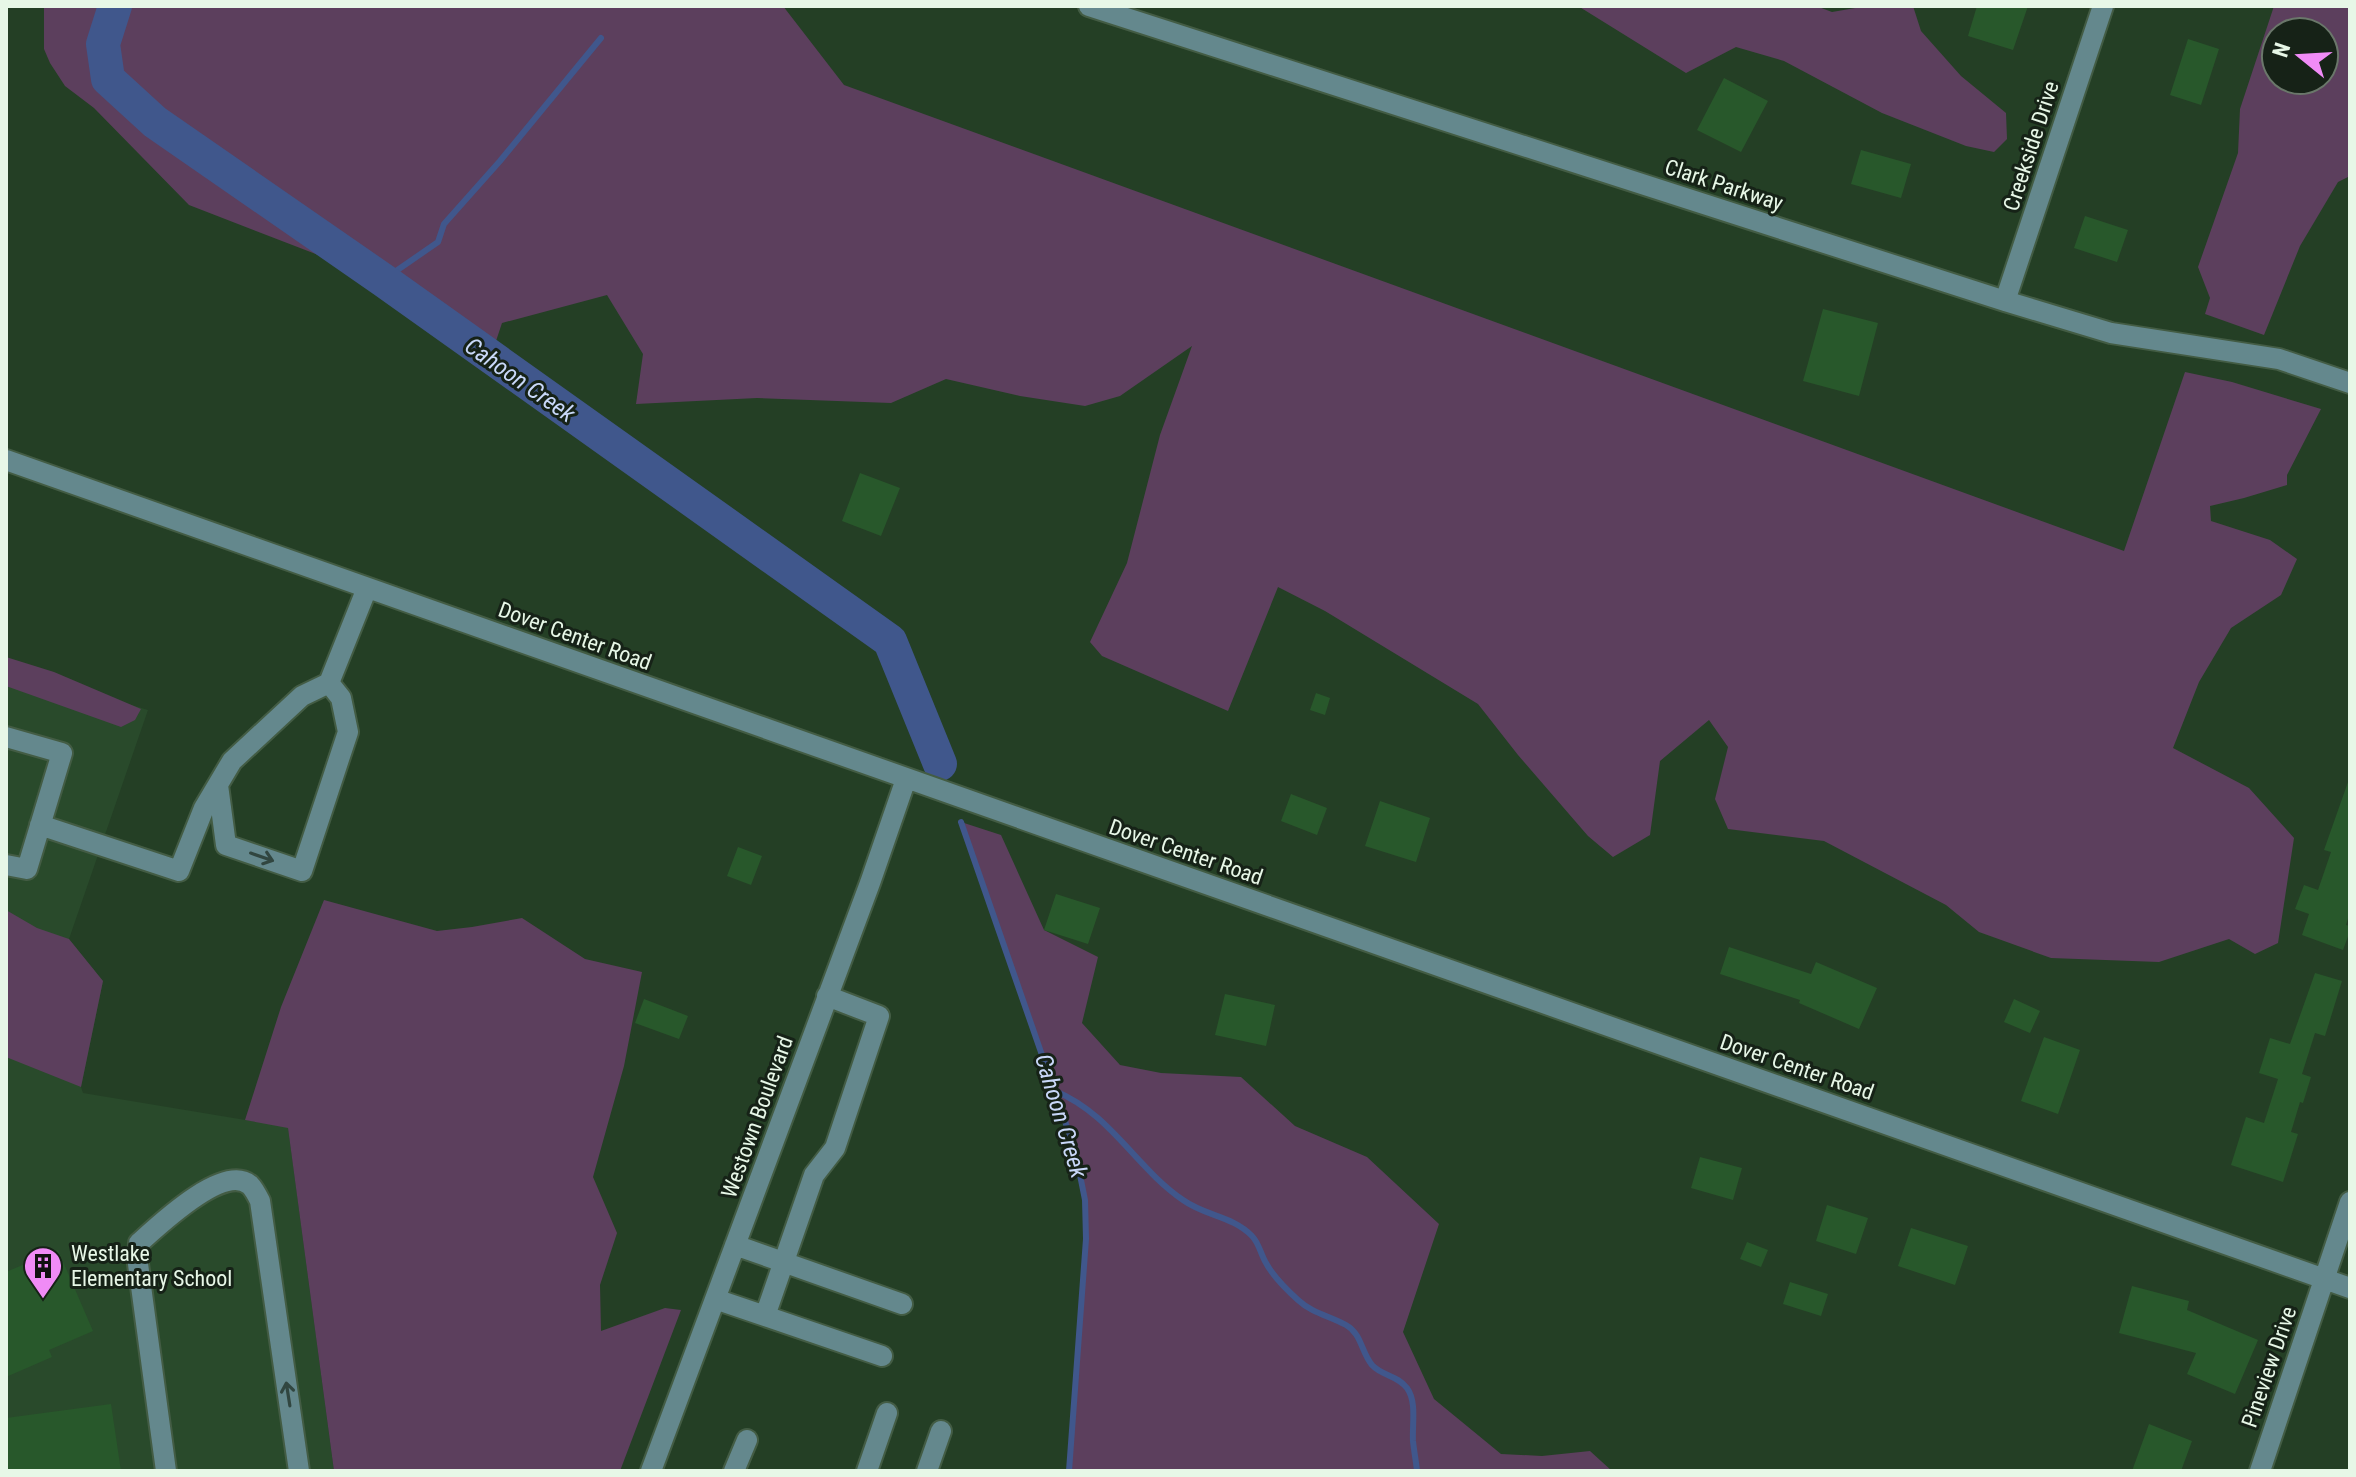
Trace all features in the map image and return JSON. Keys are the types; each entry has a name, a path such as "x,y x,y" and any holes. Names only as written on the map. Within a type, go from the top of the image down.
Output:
{"street":[{"name":"Clark Parkway","path":"1089,6 2111,333 2279,359 2350,383"},
{"name":"Creekside Drive","path":"2005,301 2103,6"},
{"name":"Dover Center Road","path":"6,460 2350,1288"},
{"path":"40,825 179,871 204,808 232,761 302,696 329,683 367,588"},
{"path":"218,785 226,845 302,871 348,732 341,698 329,683"},
{"path":"6,737 62,753 27,869 6,865"},
{"name":"Westown Boulevard","path":"655,1470 906,779"},
{"path":"765,1316 814,1175 835,1148 879,1016 827,996"},
{"path":"166,1471 138,1264 139,1243 214,1185 235,1179 250,1185 260,1201 299,1471"},
{"name":"Pineview Drive","path":"2260,1471 2350,1202"},
{"path":"735,1245 902,1304"},
{"path":"715,1299 882,1356"},
{"path":"867,1471 887,1413"},
{"path":"927,1471 941,1431"},
{"path":"734,1471 747,1440"}],"shaded area":[{"path":"44,6 783,6 844,85 2124,551 2185,372 2232,382 2321,409 2287,475 2287,485 2210,506 2211,521 2270,540 2297,559 2281,595 2231,628 2199,682 2173,748 2249,788 2294,838 2278,943 2255,954 2229,939 2159,962 2051,958 1979,932 1946,905 1824,841 1728,829 1715,799 1728,747 1709,720 1660,761 1650,835 1613,857 1588,836 1478,704 1325,611 1278,587 1228,711 1102,656 1090,642 1127,563 1160,435 1192,346 1120,396 1085,406 1020,396 946,379 891,403 757,398 636,404 643,354 607,295 502,323 491,356 383,280 189,205 94,108 65,86 44,49"},
{"path":"1578,6 1816,6 1832,12 1867,6 1913,6 1921,31 1961,76 2006,113 2007,139 1994,152 1966,146 1882,113 1784,61 1736,47 1686,73"},
{"path":"2274,6 2350,6 2350,176 2338,182 2300,246 2264,335 2205,314 2210,298 2198,267 2238,153 2240,109 2260,48 2260,96 2340,96 2340,16 2271,16"},
{"path":"6,657 54,672 141,709 135,720 121,727 6,686"},
{"path":"6,667 148,710 69,939 103,981 81,1087 83,1093 288,1127 334,1471 6,1471"},
{"path":"961,822 1001,835 1044,930 1098,957 1082,1023 1120,1065 1161,1073 1241,1077 1295,1126 1367,1157 1439,1224 1403,1332 1434,1399 1501,1454 1542,1456 1590,1451 1612,1471 1069,1471 1086,1239 1085,1200 1075,1150"},
{"path":"324,900 437,931 522,918 585,959 642,972 624,1066 593,1177 617,1233 600,1285 601,1331 665,1308 681,1310 620,1471 334,1471 288,1128 245,1120 281,1007"},
{"path":"6,910 37,928 69,939 103,981 81,1087 6,1057"}],"building":[{"path":"1977,6 2028,6 2013,50 1968,36"},
{"path":"2188,39 2219,49 2201,105 2170,95"},
{"path":"1724,78 1768,101 1741,152 1697,130"},
{"path":"1861,150 1911,164 1901,198 1851,184"},
{"path":"2085,216 2128,230 2117,262 2074,248"},
{"path":"1823,309 1878,323 1859,396 1803,381"},
{"path":"860,473 900,488 881,536 842,521"},
{"path":"1316,693 1330,698 1325,715 1310,710"},
{"path":"2348,782 2350,912 2346,925 2350,926 2350,931 2343,950 2302,935 2309,914 2295,909 2304,885 2318,890 2331,852 2324,850"},
{"path":"1291,794 1327,808 1317,835 1281,821"},
{"path":"1380,801 1430,818 1416,862 1365,846"},
{"path":"738,847 762,856 751,885 727,876"},
{"path":"1056,894 1100,908 1088,944 1044,930"},
{"path":"1729,947 1811,974 1816,962 1877,988 1859,1029 1799,1003 1800,1000 1720,974"},
{"path":"2315,973 2342,981 2325,1036 2315,1033 2302,1074 2311,1077 2291,1132 2298,1134 2283,1182 2231,1165 2246,1117 2264,1123 2278,1079 2259,1073 2270,1038 2290,1044"},
{"path":"1225,994 1275,1005 1266,1046 1215,1035"},
{"path":"644,999 688,1016 679,1039 635,1023"},
{"path":"2014,999 2040,1011 2030,1033 2004,1022"},
{"path":"2044,1037 2080,1050 2058,1114 2021,1101"},
{"path":"1700,1157 1742,1168 1733,1200 1691,1188"},
{"path":"1827,1205 1868,1218 1856,1254 1816,1241"},
{"path":"1911,1228 1968,1246 1955,1285 1898,1266"},
{"path":"1747,1242 1768,1250 1761,1267 1740,1259"},
{"name":"Westlake Elementary School","path":"58,1250 93,1331 49,1350 52,1357 6,1377 6,1272"},
{"path":"1790,1282 1828,1294 1821,1316 1783,1304"},
{"path":"2132,1286 2189,1301 2187,1310 2258,1340 2235,1394 2187,1374 2196,1353 2119,1333"},
{"path":"111,1404 121,1471 6,1471 6,1418"},
{"path":"2149,1424 2192,1441 2181,1471 2132,1471"}],"waterway":[{"name":"Cahoon Creek","path":"115,6 103,44 108,79 155,122 383,280 890,641 940,764"},
{"path":"383,280 438,242 444,224 601,38"},
{"name":"Cahoon Creek","path":"961,822 1075,1150 1085,1200 1086,1239 1069,1471"},
{"path":"1055,1091 1092,1113 1183,1200 1244,1229 1254,1239 1272,1273 1303,1304 1351,1329 1372,1365 1399,1380 1410,1394 1417,1471"}],"place":[{"name":"Westlake Elementary School","path":"43,1300"}]}
